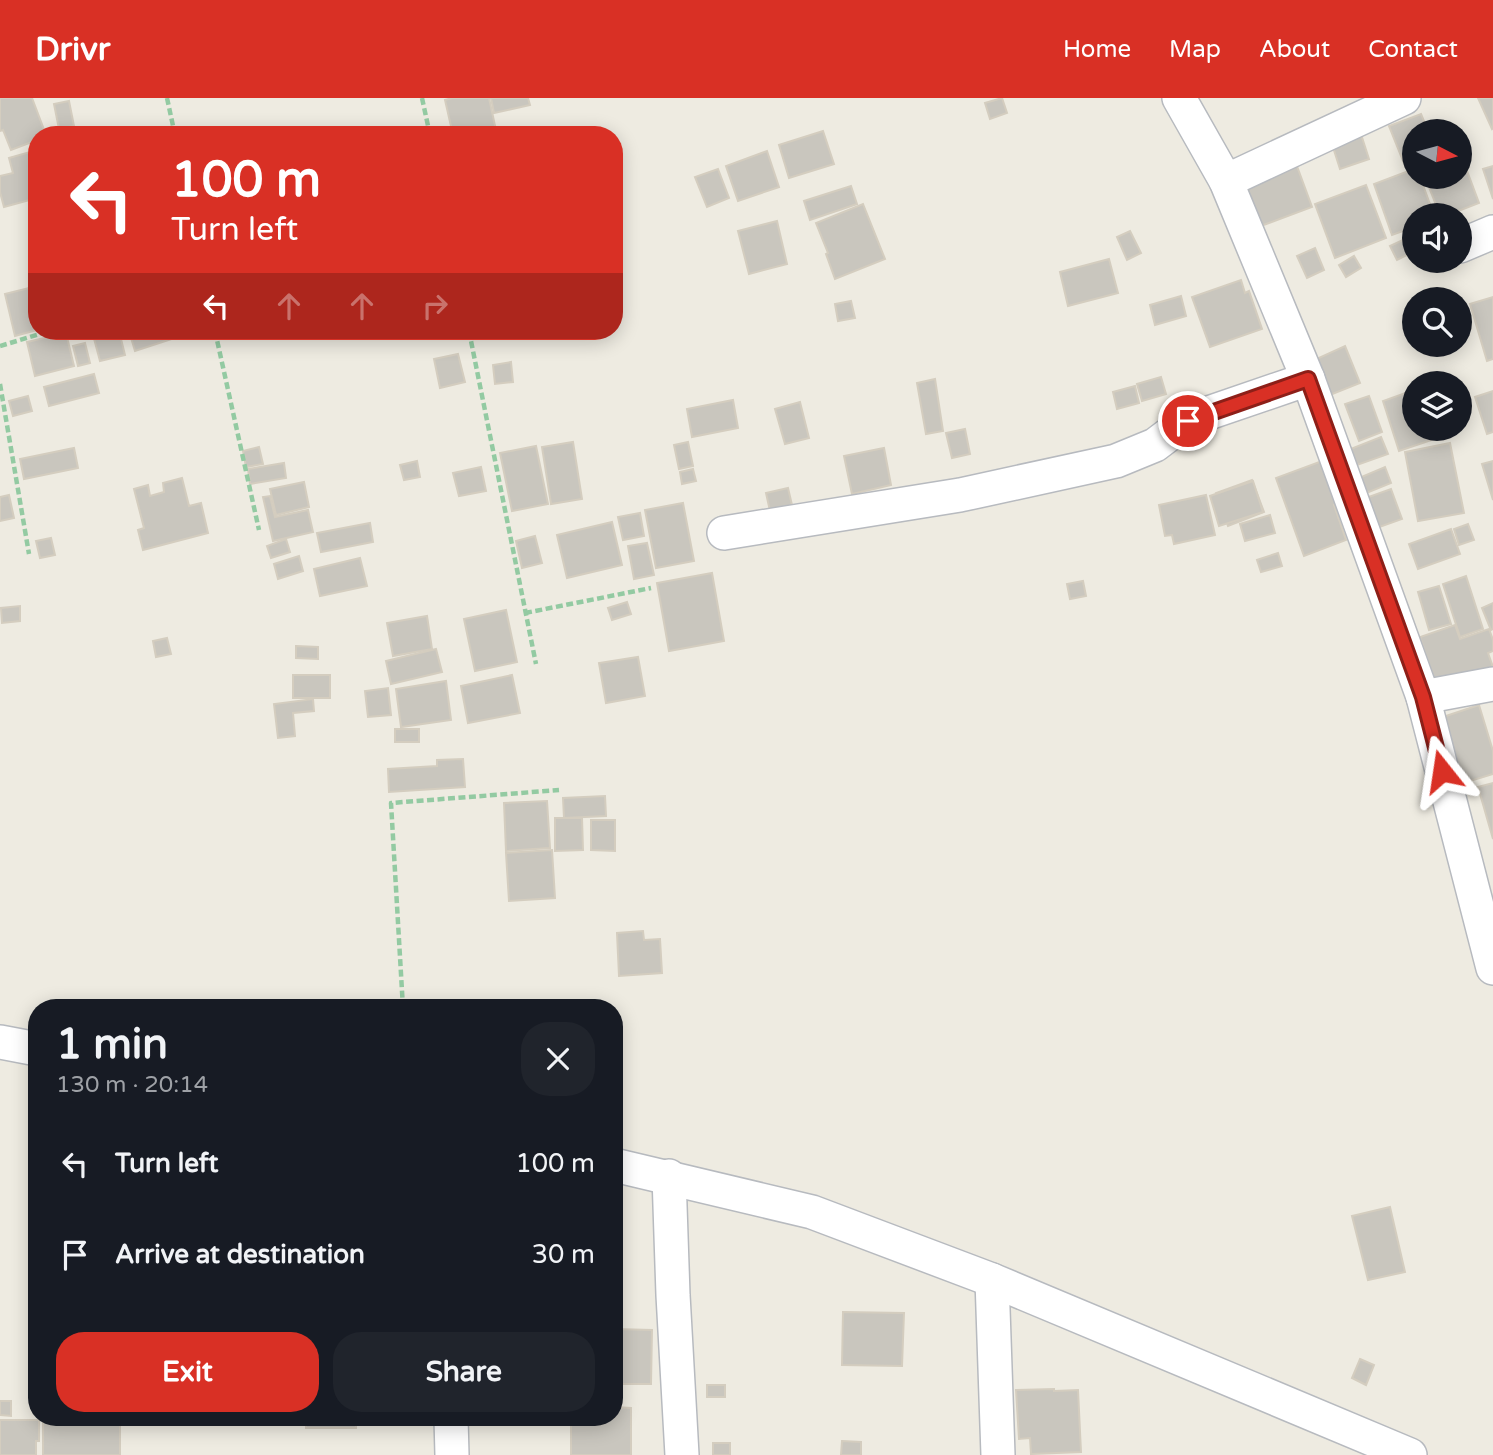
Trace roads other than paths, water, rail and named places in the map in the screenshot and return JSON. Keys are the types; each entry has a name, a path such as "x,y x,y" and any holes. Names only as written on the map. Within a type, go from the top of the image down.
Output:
{"street":[{"path":"1179,98 1226,181 1308,379 1423,697 1493,968"},
{"path":"1226,181 1404,98"},
{"path":"1472,241 1493,232"},
{"path":"724,533 960,495 1115,461 1155,445 1188,421 1308,379"},
{"path":"1423,697 1493,684"},
{"path":"0,1042 28,1047"},
{"path":"623,1167 812,1212 992,1279 1410,1455"},
{"path":"669,1176 682,1455"},
{"path":"992,1279 998,1455"},
{"path":"451,1426 452,1455"}]}
